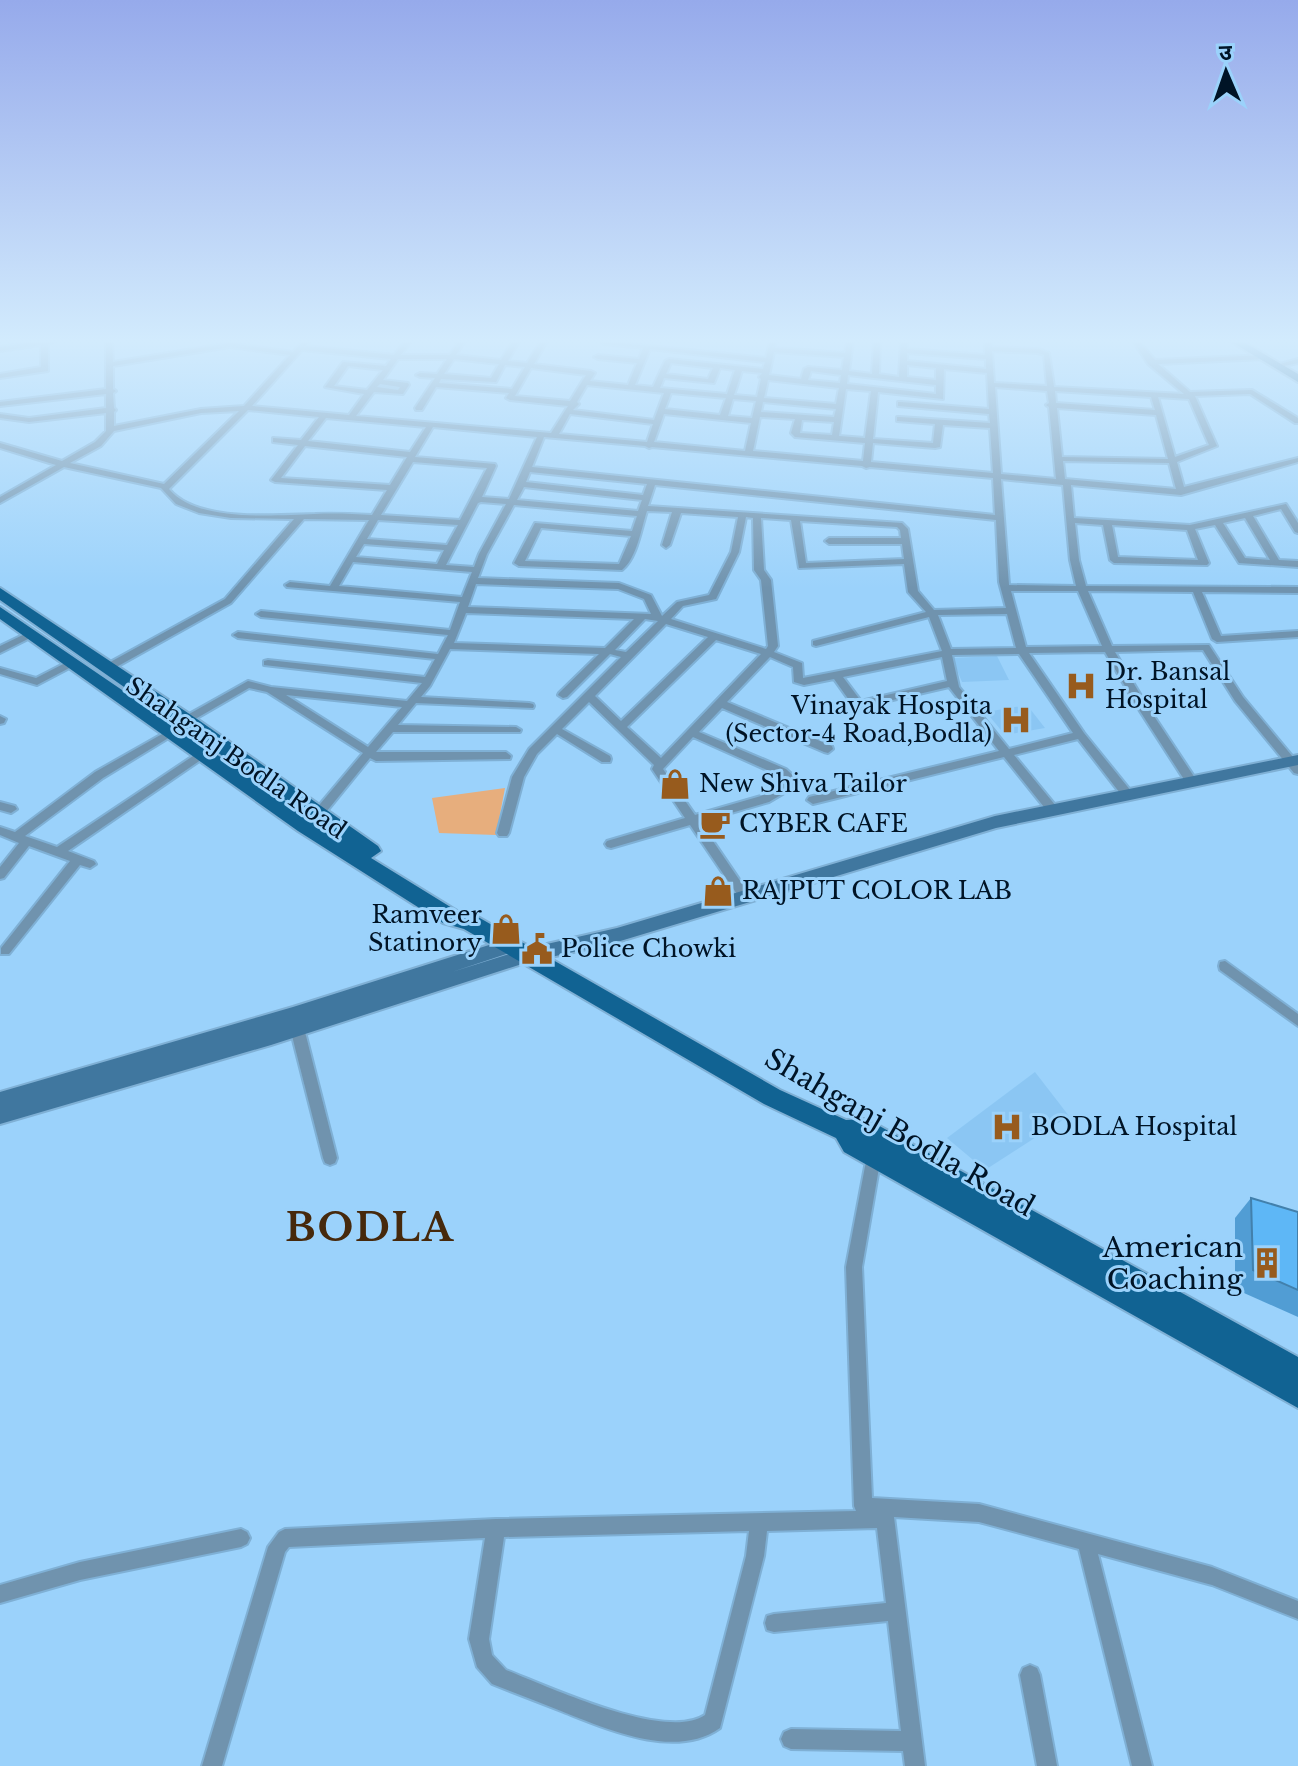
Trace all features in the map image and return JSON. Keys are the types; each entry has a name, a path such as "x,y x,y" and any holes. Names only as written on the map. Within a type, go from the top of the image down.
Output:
{"main road":[{"name":"Shahganj Bodla Road","path":"0,593 153,698 203,755 311,821"},
{"name":"Shahganj Bodla Road","path":"0,612 136,708 179,726 450,917 471,923 772,1097 844,1131 853,1144 1298,1394"},
{"path":"136,708 153,698"},
{"path":"0,1101 516,951 617,935 995,822 1191,781 1296,764"},
{"path":"0,1115 297,1028 516,951"},
{"path":"844,1131 866,1130 1298,1372"}],"street":[{"path":"111,423 111,429"},
{"path":"0,500 98,444 111,429 139,423"},
{"path":"164,487 230,423"},
{"path":"317,423 275,480 393,488"},
{"path":"407,423 1181,492 1298,460"},
{"path":"553,437 562,423"},
{"path":"649,446 656,423"},
{"path":"748,454 754,423"},
{"path":"798,423 796,435 936,446 939,423"},
{"path":"835,438 838,423"},
{"path":"866,466 872,423"},
{"path":"898,443 900,423"},
{"path":"958,423 993,426 1006,588 1021,649 1080,735 1127,794"},
{"path":"1053,423 1072,520 1075,565 1081,587 1108,650 1191,781"},
{"path":"1161,423 1181,492"},
{"path":"1058,459 1171,461 1213,446 1202,423"},
{"path":"333,589 430,426"},
{"path":"311,821 428,680 453,633 475,575 521,484 541,436"},
{"path":"276,440 492,466 440,567"},
{"path":"0,445 63,464 164,487 180,503 203,512 463,523"},
{"path":"526,469 1000,518"},
{"path":"636,534 538,525 519,563 619,568 636,534 651,483"},
{"path":"521,484 677,511 896,524 904,529 913,592 932,613 946,652 952,683 1004,753 1052,809"},
{"path":"477,499 644,507"},
{"path":"1072,520 1190,528 1298,502"},
{"path":"1283,506 1298,530"},
{"path":"666,545 677,511"},
{"path":"1248,515 1277,564"},
{"path":"503,833 521,771 533,752 629,656 662,618 682,603 713,597 735,552 742,516"},
{"path":"107,668 228,601 300,518"},
{"path":"745,897 659,773 660,764 722,704 773,646 766,580 759,570 757,518"},
{"path":"795,519 802,566 908,561"},
{"path":"1218,522 1242,561 1298,564"},
{"path":"1107,524 1114,560 1202,563 1190,528"},
{"path":"361,541 450,548"},
{"path":"829,541 905,541"},
{"path":"350,559 440,567 475,575 624,586 648,597 662,618"},
{"path":"290,585 463,605 662,618 798,665 796,677 801,682 946,652 1207,648 1239,699 1296,764"},
{"path":"1006,588 1298,590"},
{"path":"1196,589 1217,639 1298,634"},
{"path":"816,643 932,613 1011,611"},
{"path":"261,614 453,633"},
{"path":"563,695 643,616"},
{"path":"0,649 29,635"},
{"path":"238,635 441,657"},
{"path":"621,727 715,635"},
{"path":"446,646 608,651 629,656"},
{"path":"0,671 37,682 71,663"},
{"path":"268,663 428,680"},
{"path":"836,675 858,705 952,683"},
{"path":"0,875 10,836 99,775 245,685 411,702 529,706"},
{"path":"271,690 376,757 506,756"},
{"path":"589,696 660,764"},
{"path":"722,704 828,749"},
{"path":"389,728 516,730"},
{"path":"557,730 606,759"},
{"path":"611,844 765,799 795,781 693,733"},
{"path":"813,800 1080,735"},
{"path":"58,852 203,755"},
{"path":"5,951 84,861 10,836"},
{"path":"1225,966 1298,1021"},
{"path":"297,1028 330,1158"},
{"path":"874,1156 854,1267 863,1506 884,1513"},
{"path":"884,1513 915,1766"},
{"path":"212,1766 277,1547 282,1540 496,1528 759,1522 884,1513 979,1513 1212,1576 1298,1610"},
{"path":"496,1528 479,1639 484,1660 499,1677 623,1725 672,1732 703,1728 713,1721 755,1556 759,1522"},
{"path":"0,1594 80,1571 241,1538"},
{"path":"1086,1541 1142,1766"},
{"path":"774,1623 896,1611"},
{"path":"1030,1675 1047,1766"},
{"path":"791,1739 912,1741"}],"shaded area":[{"path":"997,656 1009,680 962,682 952,658"},
{"name":"Vinayak Hospita (Sector-4 Road,Bodla)","path":"1027,705 1045,728 1005,735 986,712"},
{"path":"505,788 496,835 439,833 432,798"},
{"name":"BODLA Hospital","path":"1035,1072 1069,1116 985,1170 947,1138"}],"building":[{"path":"1251,1198 1298,1212 1298,1290 1253,1270"}],"place":[{"name":"Dr. Bansal Hospital","path":"1081,686"},
{"name":"Vinayak Hospita (Sector-4 Road,Bodla)","path":"1016,720"},
{"name":"New Shiva Tailor","path":"675,784"},
{"name":"CYBER CAFE","path":"715,824"},
{"name":"RAJPUT COLOR LAB","path":"718,891"},
{"name":"Ramveer Statinory","path":"506,929"},
{"name":"Police Chowki","path":"537,949"},
{"name":"BODLA Hospital","path":"1007,1127"},
{"name":"American Coaching","path":"1267,1263"}],"district":[{"name":"BODLA","path":"370,1228"}]}
